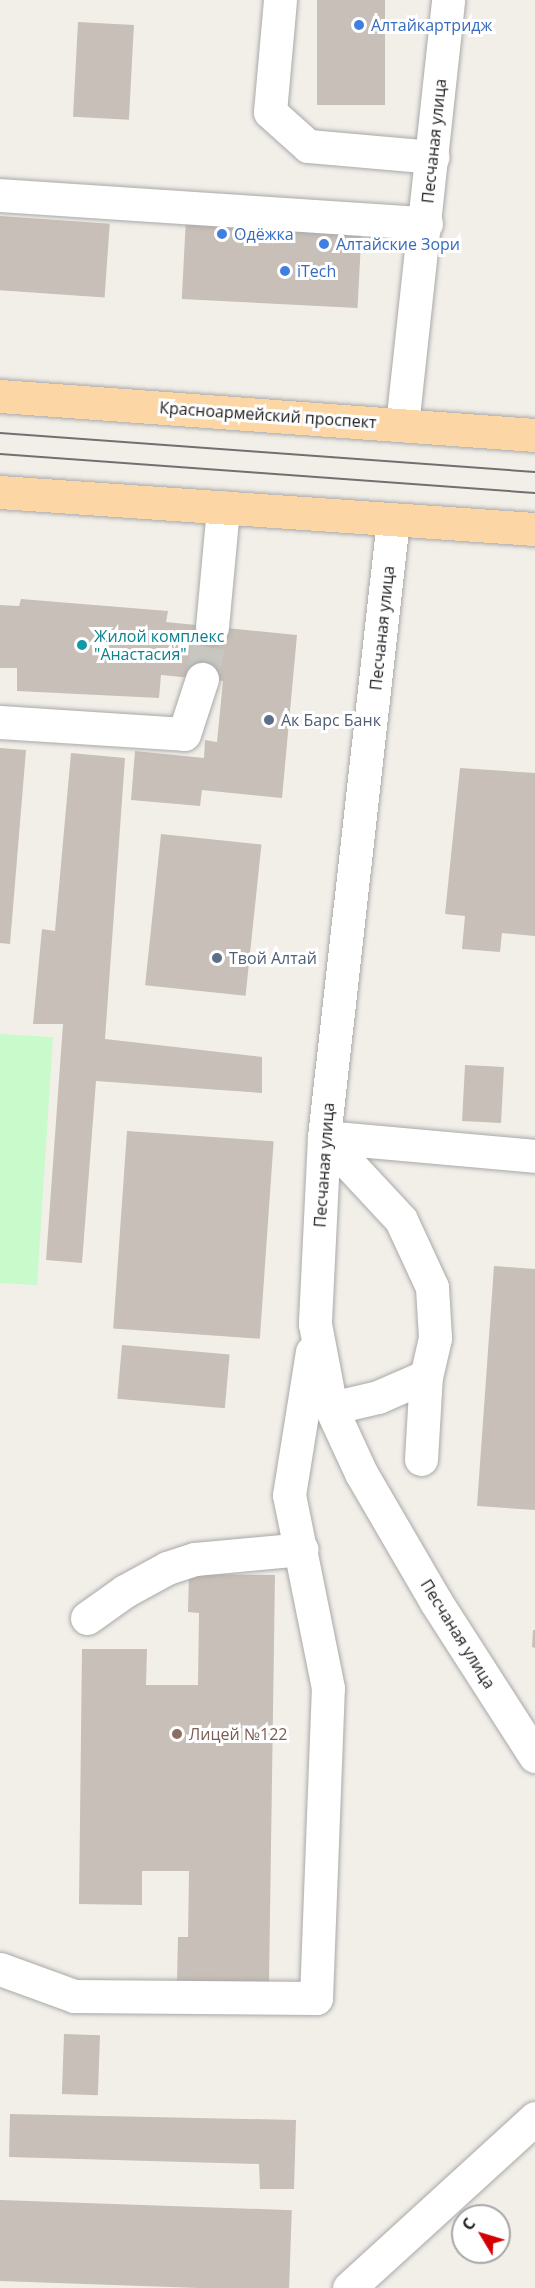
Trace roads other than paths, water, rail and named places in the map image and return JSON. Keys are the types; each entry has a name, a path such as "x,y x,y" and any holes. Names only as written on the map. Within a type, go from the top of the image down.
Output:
{"main road":[{"name":"Красноармейский проспект","path":"0,396 535,435"},
{"path":"1,497 224,508 535,529"}],"street":[{"path":"280,0 270,112 308,146 433,157"},
{"name":"Песчаная улица","path":"402,425 426,223 448,0"},
{"path":"0,195 426,223"},
{"path":"212,627 224,508"},
{"name":"Песчаная улица","path":"393,520 324,1137 315,1324 331,1408 361,1473 430,1592 535,1756"},
{"path":"0,722 184,734 202,679"},
{"path":"324,1137 535,1156"},
{"path":"324,1137 402,1220 432,1287 435,1338 426,1376 421,1459"},
{"path":"0,1969 74,1996 316,1998 328,1698 302,1549 289,1495 315,1324"},
{"path":"331,1408 378,1397 426,1376"},
{"path":"87,1618 146,1580 195,1559 302,1549"},
{"path":"367,2282 535,2118"}],"tunnel":[{"path":"202,679 212,627"}],"tram line":[{"path":"0,433 535,472"},
{"path":"0,454 535,493"}],"place":[{"name":"Алтайкартридж","path":"359,25"},
{"name":"Одёжка","path":"222,234"},
{"name":"Алтайские Зори","path":"324,244"},
{"name":"iTech","path":"285,271"},
{"name":"Жилой комплекс \"Анастасия\"","path":"82,645"},
{"name":"Ак Барс Банк","path":"269,720"},
{"name":"Твой Алтай","path":"217,958"},
{"name":"Лицей №122","path":"177,1734"}]}
